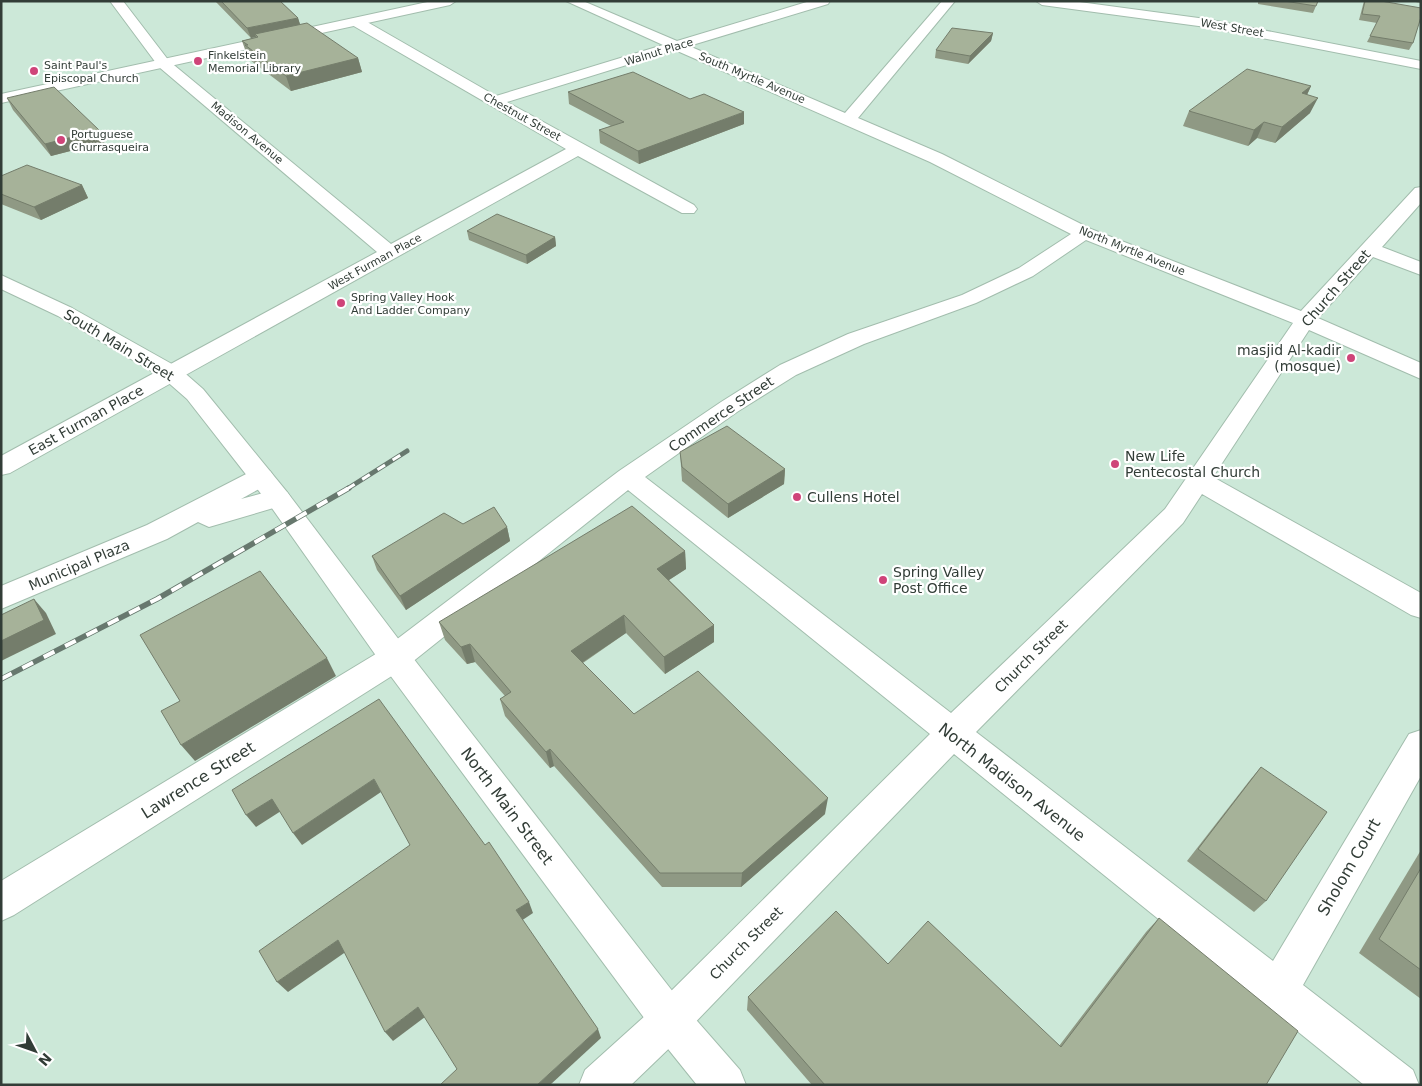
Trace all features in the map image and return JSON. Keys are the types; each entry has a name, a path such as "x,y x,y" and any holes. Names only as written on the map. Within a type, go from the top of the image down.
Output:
{"street":[{"name":"Madison Avenue","path":"116,1 164,64 390,253"},
{"path":"1,99 450,1"},
{"name":"South Myrtle Avenue","path":"572,1 848,120"},
{"name":"Walnut Place","path":"494,101 824,1"},
{"path":"848,120 949,1"},
{"name":"West Street","path":"1042,1 1206,23 1421,65"},
{"name":"Chestnut Street","path":"358,22 578,149 688,208"},
{"name":"North Myrtle Avenue","path":"848,120 936,158 1084,233 1305,320 1421,372"},
{"name":"West Furman Place","path":"171,373 578,149"},
{"name":"Church Street","path":"600,1085 670,1020 952,734 1174,516 1305,320 1421,192"},
{"name":"Commerce Street","path":"396,658 628,477 729,406 788,370 856,339 969,299 1026,272 1084,233"},
{"path":"1369,249 1421,269"},
{"name":"South Main Street","path":"1,281 66,312 171,373 195,394 287,510"},
{"name":"East Furman Place","path":"1,467 171,373"},
{"name":"Municipal Plaza","path":"1,598 157,532 261,477"},
{"name":"North Madison Avenue","path":"628,477 1398,1085"},
{"path":"1198,480 1421,607"},
{"name":"Municipal Plaza","path":"157,532 287,510"},
{"name":"North Main Street","path":"287,510 396,658 670,1020 725,1085"},
{"name":"Lawrence Street","path":"1,902 396,658"},
{"name":"Sholom Court","path":"1278,990 1421,744"}],"building":[{"path":"221,1 280,1 298,18 247,28"},
{"path":"1284,1 1318,1 1316,6"},
{"path":"1365,1 1381,1 1421,8 1421,17 1413,43 1370,36 1380,16 1362,14"},
{"path":"307,23 358,58 286,76 242,41 258,37 255,34"},
{"path":"952,28 993,33 970,56 936,50"},
{"path":"1247,69 1311,86 1302,93 1318,98 1282,127 1264,122 1254,130 1189,111"},
{"path":"633,72 690,99 704,94 744,112 638,151 599,130 624,122 568,92"},
{"path":"54,87 99,130 45,144 7,98"},
{"path":"27,165 82,185 34,207 1,194 1,176"},
{"path":"497,214 555,237 526,255 467,231"},
{"path":"727,426 785,469 728,504 682,467 680,452"},
{"path":"632,506 685,551 657,569 714,625 664,657 624,615 571,651 634,714 698,671 828,798 742,873 660,873 550,749 546,752 500,699 511,692 470,644 461,647 439,622"},
{"path":"494,507 507,527 400,596 372,556 444,513 463,524"},
{"path":"260,571 327,658 181,745 161,711 180,701 140,635"},
{"path":"34,599 44,620 1,641 1,615"},
{"path":"379,699 485,845 489,842 529,902 516,910 598,1029 537,1085 440,1085 457,1069 418,1007 385,1032 338,940 277,982 259,951 410,845 374,779 293,833 272,799 246,815 232,790"},
{"path":"1261,767 1327,812 1266,901 1198,849"},
{"path":"1421,868 1421,970 1379,939"},
{"path":"836,911 888,964 928,921 1061,1047 1159,918 1298,1031 1266,1085 825,1085 748,997"}],"railway":[{"path":"347,489 407,451"},
{"path":"1,679 157,599 349,488"}],"place":[{"name":"Finkelstein Memorial Library","path":"198,61"},
{"name":"Saint Paul's Episcopal Church","path":"34,71"},
{"name":"Portuguese Churrasqueira","path":"61,140"},
{"name":"Spring Valley Hook And Ladder Company","path":"341,303"},
{"name":"masjid Al-kadir (mosque)","path":"1351,358"},
{"name":"New Life Pentecostal Church","path":"1115,464"},
{"name":"Cullens Hotel","path":"797,497"},
{"name":"Spring Valley Post Office","path":"883,580"}]}
